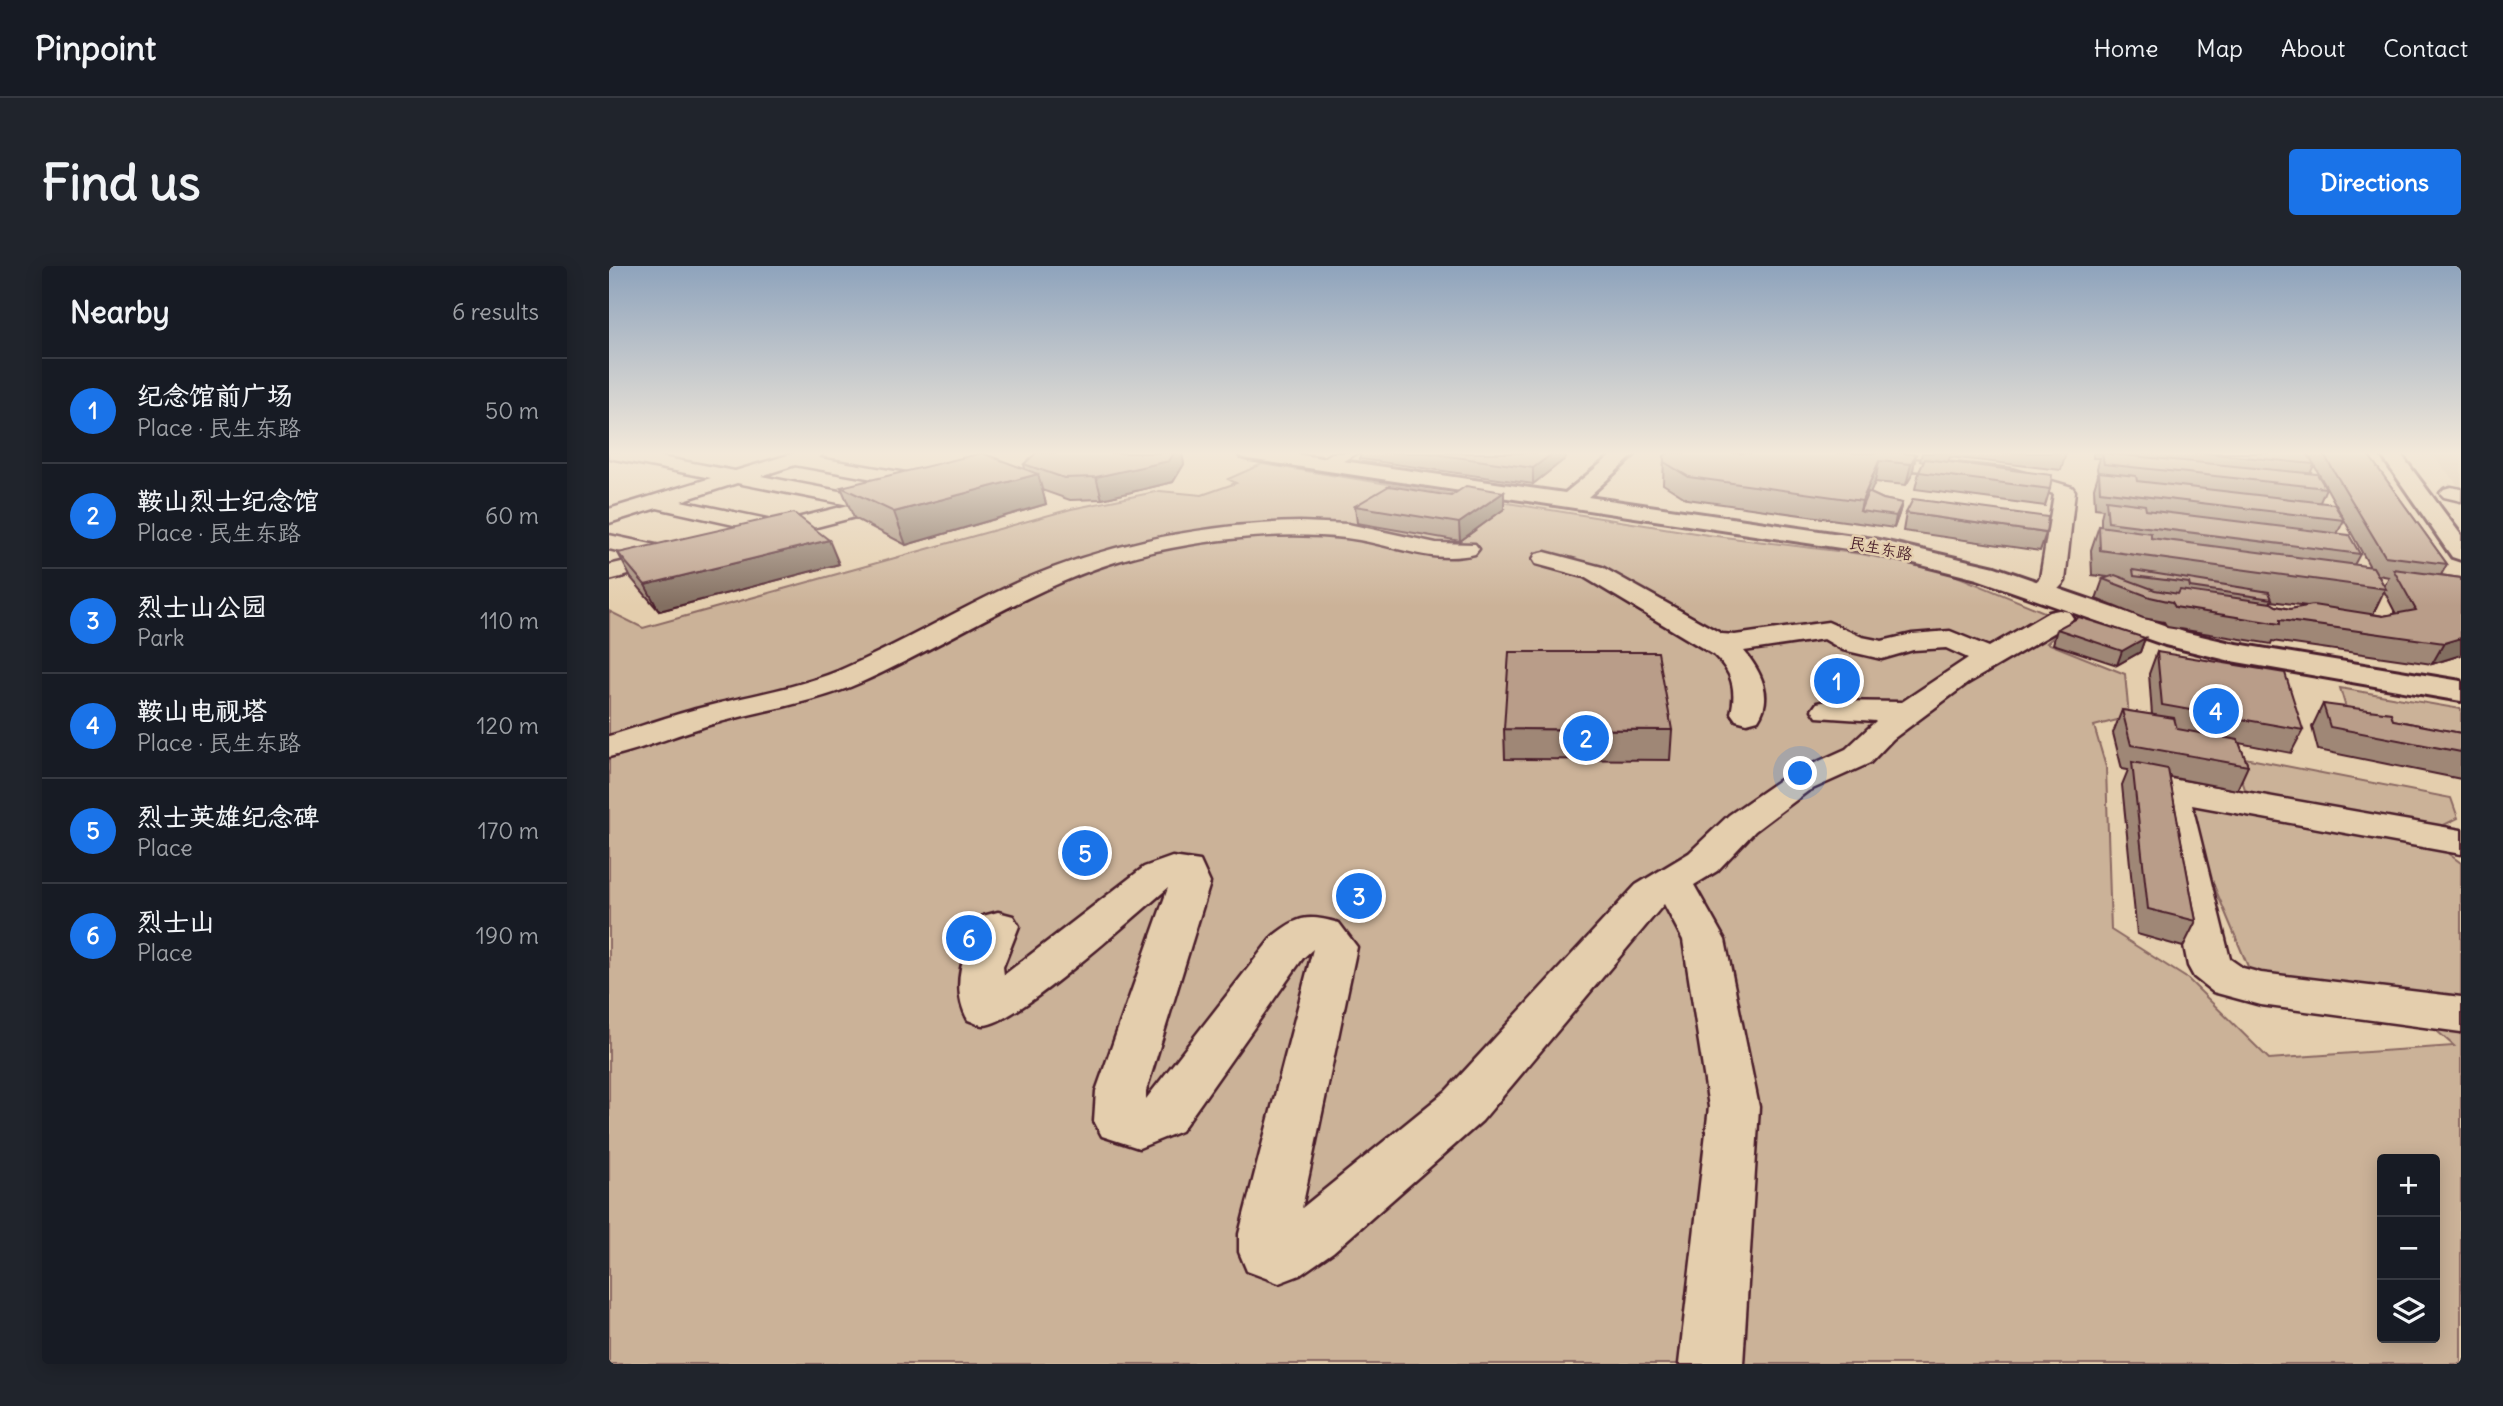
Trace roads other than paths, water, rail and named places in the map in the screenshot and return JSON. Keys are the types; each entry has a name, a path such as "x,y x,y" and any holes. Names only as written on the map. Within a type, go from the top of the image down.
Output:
{"main road":[{"name":"民生东路","path":"1599,504 1874,546 1954,564 2048,605 2175,639 2244,654 2461,691"},
{"path":"2427,504 2461,552"}],"street":[{"path":"609,516 648,504"},
{"path":"665,504 781,529"},
{"path":"740,539 877,504"},
{"path":"998,926 981,967 984,1008 1014,991 1158,876 1172,869 1186,870 1190,883 1121,1091 1120,1121 1139,1126 1163,1116 1288,947 1307,931 1324,933 1335,947 1268,1234 1268,1252 1279,1256 1313,1234 1464,1106 1650,894 1703,862 1742,823 1796,784 1858,756 1881,732 1988,657 2048,605 2063,504"},
{"path":"609,747 708,715 768,702 843,679 1022,591 1091,562 1155,545 1215,535 1291,528 1348,531 1429,551 1467,549"},
{"path":"609,542 673,556"},
{"path":"609,573 699,550"},
{"path":"1545,559 1593,572 1732,654 1744,670 1751,702 1747,713"},
{"path":"1715,642 1735,644 1828,630 1853,644 1882,650 1912,642 1950,639 1988,657"},
{"path":"1828,710 1908,712"},
{"path":"2461,842 2171,790 2210,967 2229,982 2262,989 2456,1013 2461,1016"},
{"path":"1672,881 1704,940 1734,1107 1711,1364"}],"place":[{"name":"纪念馆前广场","path":"1837,681"},
{"name":"鞍山电视塔","path":"2216,711"},
{"name":"鞍山烈士纪念馆","path":"1586,738"},
{"name":"烈士英雄纪念碑","path":"1085,853"},
{"name":"烈士山公园","path":"1359,896"},
{"name":"烈士山","path":"969,938"}]}
